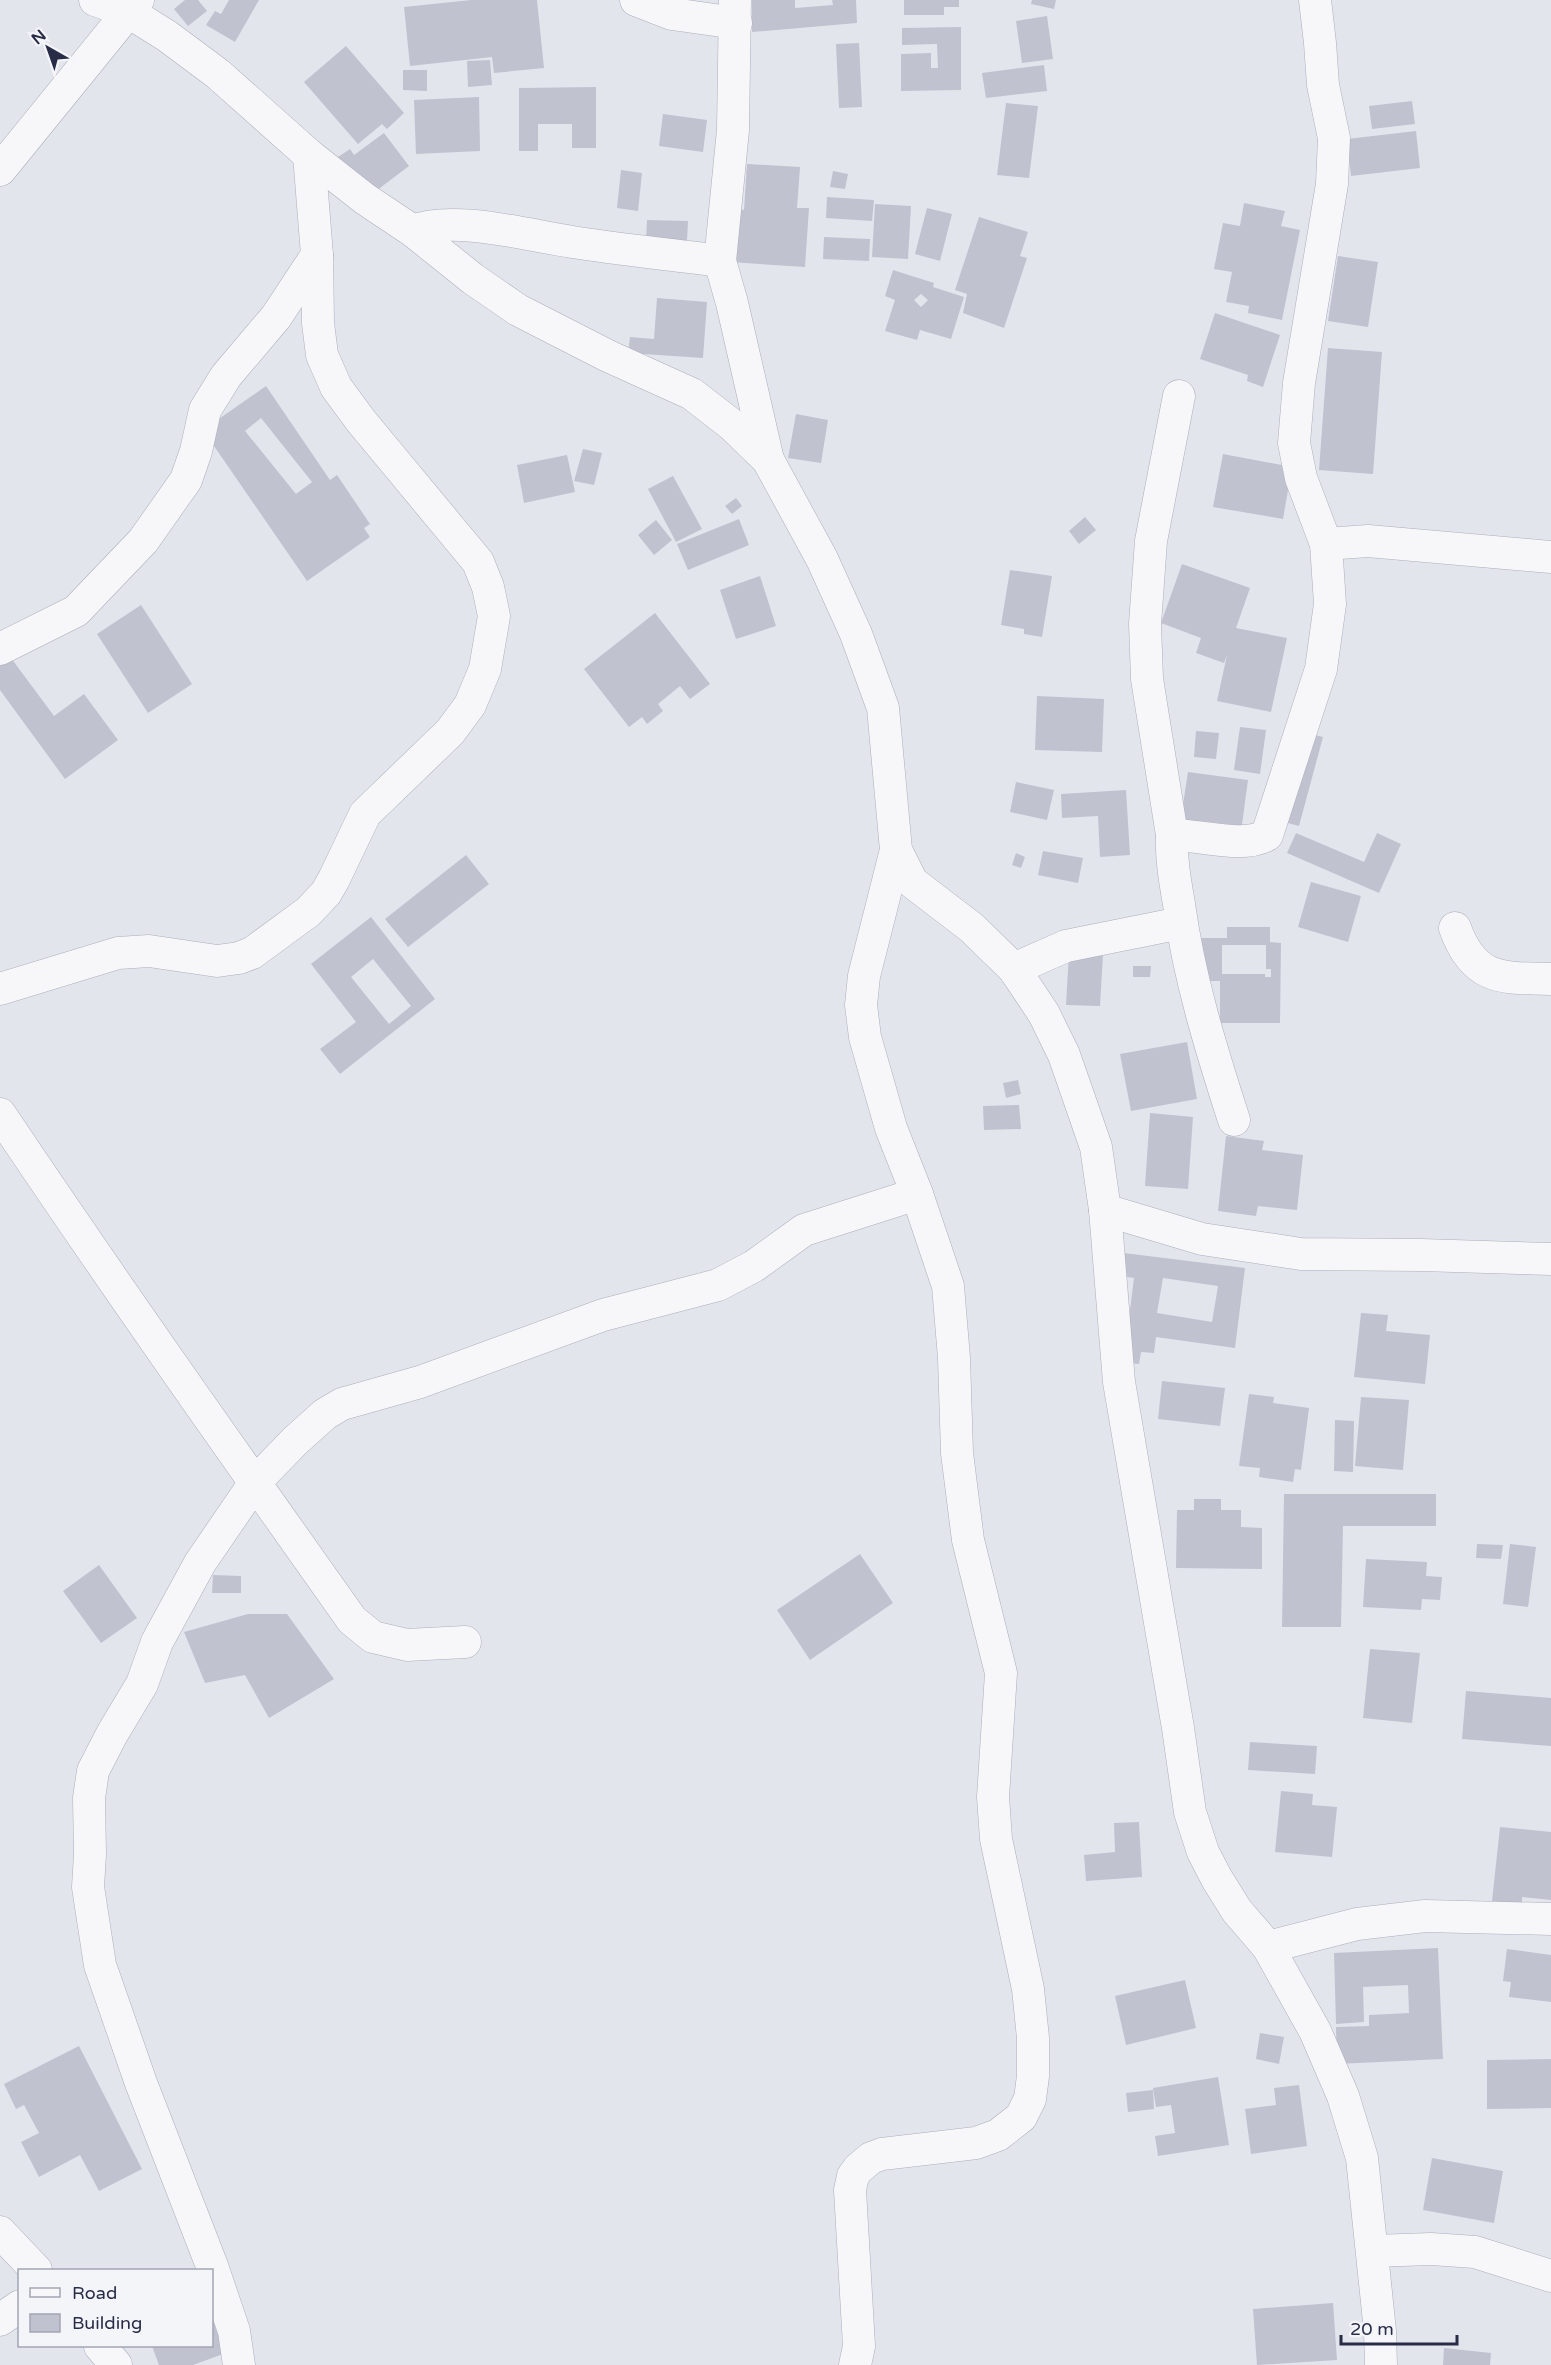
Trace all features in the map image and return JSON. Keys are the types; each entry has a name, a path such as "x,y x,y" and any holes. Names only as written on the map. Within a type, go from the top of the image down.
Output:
{"street":[{"path":"95,0 133,5 167,36 218,74 309,154 366,199 413,231 473,279 518,310 608,356 692,394 732,425 768,460"},
{"path":"636,0 672,14 736,11 733,130 720,261 732,303 768,460 822,559 856,634 883,708 896,850 864,976 861,1005 866,1037 891,1128 917,1194 948,1286 954,1358 957,1453 968,1540 1001,1673 993,1797 996,1839 1028,1989 1033,2038 1033,2076 1030,2098 1021,2117 998,2135 976,2143 882,2154 863,2164 853,2176 850,2190 859,2346 855,2365"},
{"path":"1173,835 1246,842 1258,840 1267,835 1321,669 1330,604 1326,544 1301,478 1294,442 1299,383 1332,184 1334,138 1323,85 1315,0"},
{"path":"0,170 133,5"},
{"path":"0,988 118,953 149,951 227,961 252,953 316,905 334,879 365,814 450,732 470,705 485,669 494,616 488,587 478,562 361,421 336,387 322,355 318,323 317,255 309,154"},
{"path":"413,231 435,225 487,229 720,261"},
{"path":"0,649 76,611 143,541 186,480 196,451 205,410 226,376 276,317 317,255"},
{"path":"1179,396 1151,541 1145,624 1147,679 1173,835 1171,854 1181,923 1199,1009 1234,1120"},
{"path":"1326,544 1368,541 1551,557"},
{"path":"896,850 912,882 972,928 1014,969 1044,1014 1064,1054 1096,1147 1105,1210 1119,1382 1178,1728 1190,1812 1203,1852 1217,1879 1237,1911 1268,1947 1315,2031 1343,2096 1362,2158 1373,2251 1381,2365"},
{"path":"1014,969 1066,946 1181,923"},
{"path":"1455,928 1462,948 1470,960 1481,969 1497,975 1551,979"},
{"path":"0,1114 150,1335 256,1481 352,1620 373,1637 407,1645 465,1642"},
{"path":"239,2365 234,2331 212,2266 141,2083 100,1965 88,1887 89,1798 93,1772 112,1734 142,1684 157,1642 175,1606 200,1563 256,1481 326,1414 351,1400 420,1382 603,1315 718,1285 754,1266 804,1230 917,1194"},
{"path":"1105,1210 1202,1239 1301,1254 1551,1259"},
{"path":"1268,1947 1357,1924 1425,1916 1551,1920"},
{"path":"0,2232 34,2269"},
{"path":"1373,2251 1431,2249 1475,2252 1551,2276"},
{"path":"0,2320 18,2307"},
{"path":"101,2347 116,2365"}],"building":[{"path":"185,0 198,0 207,11 188,26 174,9"},
{"path":"229,0 259,0 235,42 206,25 215,11 221,14"},
{"path":"471,0 537,0 544,68 494,73 492,57 410,66 404,7"},
{"path":"752,0 795,0 795,8 833,5 832,0 856,0 857,23 752,32"},
{"path":"904,0 959,0 959,7 944,7 944,15 904,15"},
{"path":"1032,0 1056,0 1054,9 1031,4"},
{"path":"1047,16 1053,59 1022,63 1016,21"},
{"path":"961,27 961,90 901,91 901,54 931,53 931,68 938,68 937,44 902,45 902,28"},
{"path":"859,43 862,107 839,108 836,44"},
{"path":"346,46 404,113 387,129 382,124 358,144 304,82"},
{"path":"490,60 492,85 468,87 467,61"},
{"path":"1044,65 1047,91 986,98 982,73"},
{"path":"403,70 427,70 427,91 403,90"},
{"path":"596,87 596,148 572,148 572,124 538,124 538,151 519,151 519,88"},
{"path":"479,97 480,151 416,154 414,100"},
{"path":"1412,101 1415,124 1372,129 1369,106"},
{"path":"1006,103 1038,106 1029,178 997,175"},
{"path":"663,114 707,120 703,152 659,146"},
{"path":"1416,131 1420,168 1351,176 1347,139"},
{"path":"384,133 409,166 368,197 338,157 350,149 354,155"},
{"path":"747,164 800,167 797,208 809,208 805,267 730,262 734,209 744,210"},
{"path":"621,170 642,173 638,211 617,208"},
{"path":"833,171 848,174 845,189 830,187"},
{"path":"827,197 874,200 872,221 826,218"},
{"path":"1244,203 1285,211 1281,226 1300,230 1282,320 1248,313 1249,306 1226,302 1232,272 1214,269 1223,223 1240,226"},
{"path":"875,204 911,206 908,259 872,257"},
{"path":"927,208 952,214 940,261 915,254"},
{"path":"979,217 1028,232 1020,256 1027,258 1004,328 963,313 967,294 955,290"},
{"path":"647,220 688,221 687,241 646,240"},
{"path":"824,237 870,239 869,261 823,259"},
{"path":"1338,256 1378,262 1368,327 1328,321"},
{"path":"893,270 934,283 933,287 964,297 951,339 920,330 917,340 885,331 895,300 885,296","holes":["921,294 928,300 921,307 914,300"]},
{"path":"657,298 707,302 703,358 628,353 630,337 654,339"},
{"path":"1215,313 1280,335 1263,387 1247,381 1248,375 1200,359"},
{"path":"1328,348 1382,352 1373,474 1319,470"},
{"path":"266,386 330,480 337,475 370,524 364,528 370,537 307,581 203,430","holes":["261,418 312,482 296,494 245,431"]},
{"path":"796,414 828,420 821,463 788,458"},
{"path":"583,449 602,453 594,485 574,481"},
{"path":"1223,454 1292,467 1283,519 1213,507"},
{"path":"567,455 575,492 524,503 517,465"},
{"path":"673,476 702,529 676,542 648,489"},
{"path":"736,498 742,506 732,514 725,506"},
{"path":"1085,517 1096,530 1079,544 1069,531"},
{"path":"739,519 749,545 688,570 677,544"},
{"path":"656,520 672,540 654,555 638,535"},
{"path":"1182,564 1250,588 1236,628 1287,638 1271,712 1217,701 1227,655 1224,663 1196,653 1201,638 1161,623"},
{"path":"1010,570 1052,576 1042,637 1024,634 1024,629 1001,625"},
{"path":"760,576 776,626 736,639 720,590"},
{"path":"141,605 192,684 148,713 97,634"},
{"path":"655,613 710,684 690,699 680,686 658,704 663,711 647,724 642,717 629,727 584,669"},
{"path":"11,658 54,716 84,694 118,740 65,779 0,690 0,666"},
{"path":"1037,696 1104,699 1102,752 1035,750"},
{"path":"1240,727 1266,730 1260,774 1234,770"},
{"path":"1196,731 1219,733 1216,759 1194,757"},
{"path":"1304,732 1323,737 1299,826 1280,821"},
{"path":"1188,772 1248,780 1241,832 1180,824"},
{"path":"1016,782 1054,790 1047,820 1010,812"},
{"path":"1126,790 1130,855 1100,857 1098,816 1062,818 1061,794"},
{"path":"1296,833 1364,862 1377,833 1401,844 1379,893 1287,853"},
{"path":"1043,851 1083,858 1078,883 1038,875"},
{"path":"1016,853 1025,857 1021,868 1012,865"},
{"path":"466,855 489,884 408,947 385,919"},
{"path":"1311,882 1361,896 1348,942 1298,927"},
{"path":"371,917 435,999 340,1074 320,1049 356,1022 311,964","holes":["373,959 411,1006 389,1024 351,977"]},
{"path":"1227,927 1270,927 1270,942 1281,943 1280,1023 1220,1023 1220,981 1201,981 1201,938 1227,938","holes":["1222,945 1266,945 1266,969 1271,969 1271,977 1265,977 1265,974 1222,974"]},
{"path":"1069,952 1103,954 1100,1006 1066,1005"},
{"path":"1133,966 1151,966 1150,977 1133,977"},
{"path":"1187,1042 1197,1099 1131,1111 1120,1054"},
{"path":"1018,1080 1021,1094 1006,1098 1003,1083"},
{"path":"1019,1105 1021,1129 984,1130 983,1106"},
{"path":"1150,1113 1193,1117 1188,1189 1145,1186"},
{"path":"1226,1136 1264,1141 1262,1150 1303,1155 1297,1210 1258,1206 1256,1216 1218,1211"},
{"path":"1124,1253 1245,1268 1235,1348 1156,1337 1154,1353 1141,1352 1139,1364 1127,1363 1127,1334 1134,1278 1120,1276","holes":["1163,1278 1218,1286 1212,1322 1157,1313"]},
{"path":"1361,1313 1388,1315 1386,1331 1430,1335 1425,1384 1354,1377"},
{"path":"1162,1381 1225,1388 1220,1426 1158,1419"},
{"path":"1249,1394 1274,1397 1273,1403 1309,1408 1301,1470 1295,1469 1293,1482 1259,1477 1260,1468 1239,1466"},
{"path":"1361,1397 1409,1400 1403,1470 1355,1466"},
{"path":"1335,1420 1354,1421 1353,1472 1334,1471"},
{"path":"1284,1494 1436,1494 1436,1526 1343,1526 1341,1627 1282,1627"},
{"path":"1194,1499 1221,1499 1221,1510 1241,1510 1241,1527 1262,1528 1262,1569 1176,1568 1177,1510 1194,1510"},
{"path":"1477,1544 1503,1545 1501,1559 1476,1558"},
{"path":"1510,1544 1536,1547 1528,1607 1503,1604"},
{"path":"860,1554 893,1603 810,1660 777,1610"},
{"path":"1366,1559 1427,1562 1426,1576 1442,1577 1440,1600 1422,1599 1421,1610 1363,1607"},
{"path":"99,1565 137,1618 101,1643 63,1591"},
{"path":"213,1575 241,1576 241,1593 212,1593"},
{"path":"248,1614 287,1614 334,1679 269,1718 245,1675 205,1683 184,1632"},
{"path":"1370,1649 1420,1653 1412,1723 1363,1718"},
{"path":"1466,1691 1551,1698 1551,1746 1462,1739"},
{"path":"1250,1742 1317,1746 1315,1774 1248,1770"},
{"path":"1281,1791 1313,1794 1312,1805 1337,1807 1332,1857 1275,1852"},
{"path":"1139,1822 1142,1877 1086,1881 1084,1855 1115,1852 1114,1823"},
{"path":"1500,1827 1551,1832 1551,1900 1522,1897 1522,1905 1492,1901"},
{"path":"1438,1948 1443,2059 1337,2064 1336,2027 1369,2026 1369,2015 1409,2013 1408,1985 1363,1987 1364,2022 1336,2024 1334,1953"},
{"path":"1507,1949 1551,1955 1551,2002 1509,1997 1511,1982 1503,1981"},
{"path":"1185,1980 1196,2028 1126,2045 1115,1996"},
{"path":"1260,2033 1284,2037 1279,2064 1256,2059"},
{"path":"79,2046 142,2169 99,2191 80,2155 39,2177 21,2142 39,2133 24,2105 16,2109 4,2084"},
{"path":"1551,2059 1551,2108 1487,2109 1487,2060"},
{"path":"1218,2077 1229,2145 1158,2156 1155,2136 1175,2133 1171,2105 1156,2107 1153,2088"},
{"path":"1299,2085 1307,2146 1251,2154 1245,2109 1276,2105 1274,2088"},
{"path":"1153,2090 1154,2109 1128,2112 1126,2093"},
{"path":"1432,2158 1503,2171 1494,2223 1423,2210"},
{"path":"1333,2303 1337,2360 1257,2365 1253,2309"},
{"path":"213,2315 226,2353 193,2365 159,2365 152,2347 213,2347"},
{"path":"1444,2348 1491,2353 1490,2365 1443,2365"}]}
